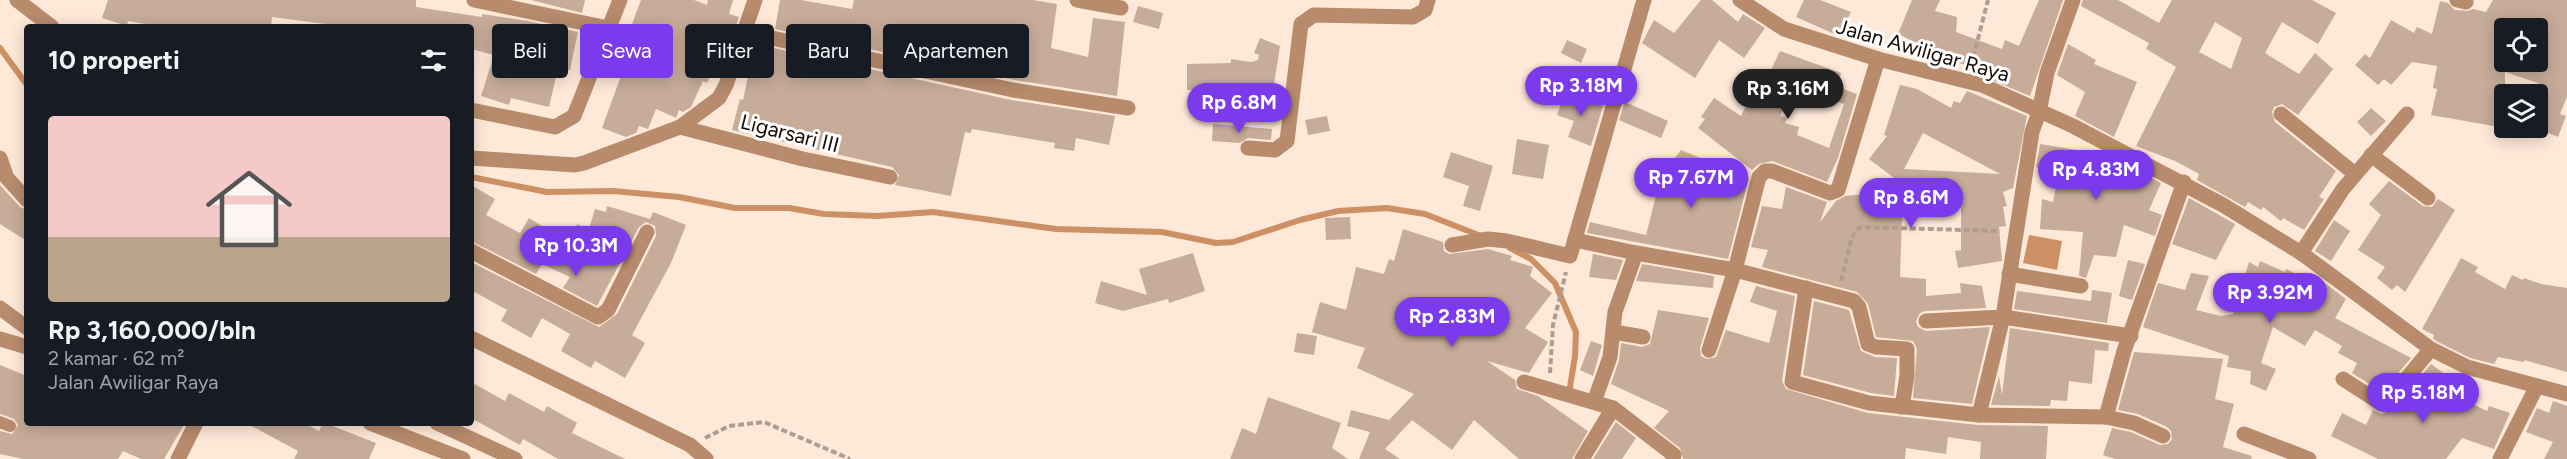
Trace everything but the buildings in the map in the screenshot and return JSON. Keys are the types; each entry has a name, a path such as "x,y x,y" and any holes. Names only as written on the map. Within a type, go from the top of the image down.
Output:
{"street":[{"path":"17,0 48,24"},
{"path":"474,0 589,24"},
{"path":"610,24 620,0"},
{"path":"747,24 754,0"},
{"path":"1077,0 1121,8"},
{"path":"1248,148 1275,150 1287,141 1301,24 1305,19 1314,15 1413,17 1425,10 1428,0"},
{"path":"1452,245 1488,239 1507,241 1570,256 1644,0"},
{"name":"Jalan Awiligar Raya","path":"1740,0 1784,29 1878,59 1967,81 2012,97 2039,112 2073,126 2184,182 2301,254 2431,349 2467,367 2567,394"},
{"path":"1979,415 2003,316 2032,132 2039,112 2047,73 2073,0"},
{"path":"774,39 1013,90 1128,108"},
{"path":"1709,350 1735,270 1754,185 1766,171 1772,171 1830,193 1838,190 1878,59"},
{"path":"474,111 555,128 574,116 589,78"},
{"path":"474,158 575,165 680,127 719,98 729,78"},
{"path":"2281,114 2355,174"},
{"path":"2301,254 2355,174 2407,114"},
{"name":"Ligarsari III","path":"680,127 803,159 890,177"},
{"path":"2371,155 2428,198"},
{"path":"0,158 7,177 24,197"},
{"path":"2106,417 2184,182"},
{"path":"474,253 598,317 608,310 647,232"},
{"path":"1575,240 1735,270 1854,301 1859,307 1868,344 1876,348 1907,349 1907,376 1902,407"},
{"path":"1594,402 1610,357 1615,312 1636,253"},
{"path":"2009,274 2081,286"},
{"path":"1806,288 1792,382 1869,403 1902,407 1979,415 2106,417 2134,423 2163,436"},
{"path":"0,308 24,326"},
{"path":"1926,321 2003,316 2131,336"},
{"path":"1614,332 1643,337"},
{"path":"0,339 24,346"},
{"path":"474,339 690,445 706,459"},
{"path":"2343,379 2382,404 2386,403 2431,349"},
{"path":"1524,382 1613,408 1674,455 1674,459"},
{"path":"2500,459 2537,386"},
{"path":"1582,459 1613,408"},
{"path":"178,459 193,426"},
{"path":"378,426 463,459"},
{"path":"444,426 515,459"},
{"path":"2244,434 2309,459"}],"path":[{"path":"1967,81 1988,0"},
{"path":"1838,297 1852,237 1860,227 2015,232"},
{"path":"1549,390 1553,325 1570,256"},
{"path":"690,445 729,426 764,422 850,459"}],"shaded area":[{"path":"2029,235 2062,241 2057,270 2023,263"}],"waterway":[{"path":"0,48 24,81"},
{"path":"474,178 547,192 613,191 679,197 735,208 789,208 824,214 877,216 933,212 1056,229 1162,232 1216,243 1233,242 1300,220 1338,211 1387,208 1425,214 1481,236"},
{"path":"1510,248 1531,259 1555,283 1576,332 1569,393"}]}
